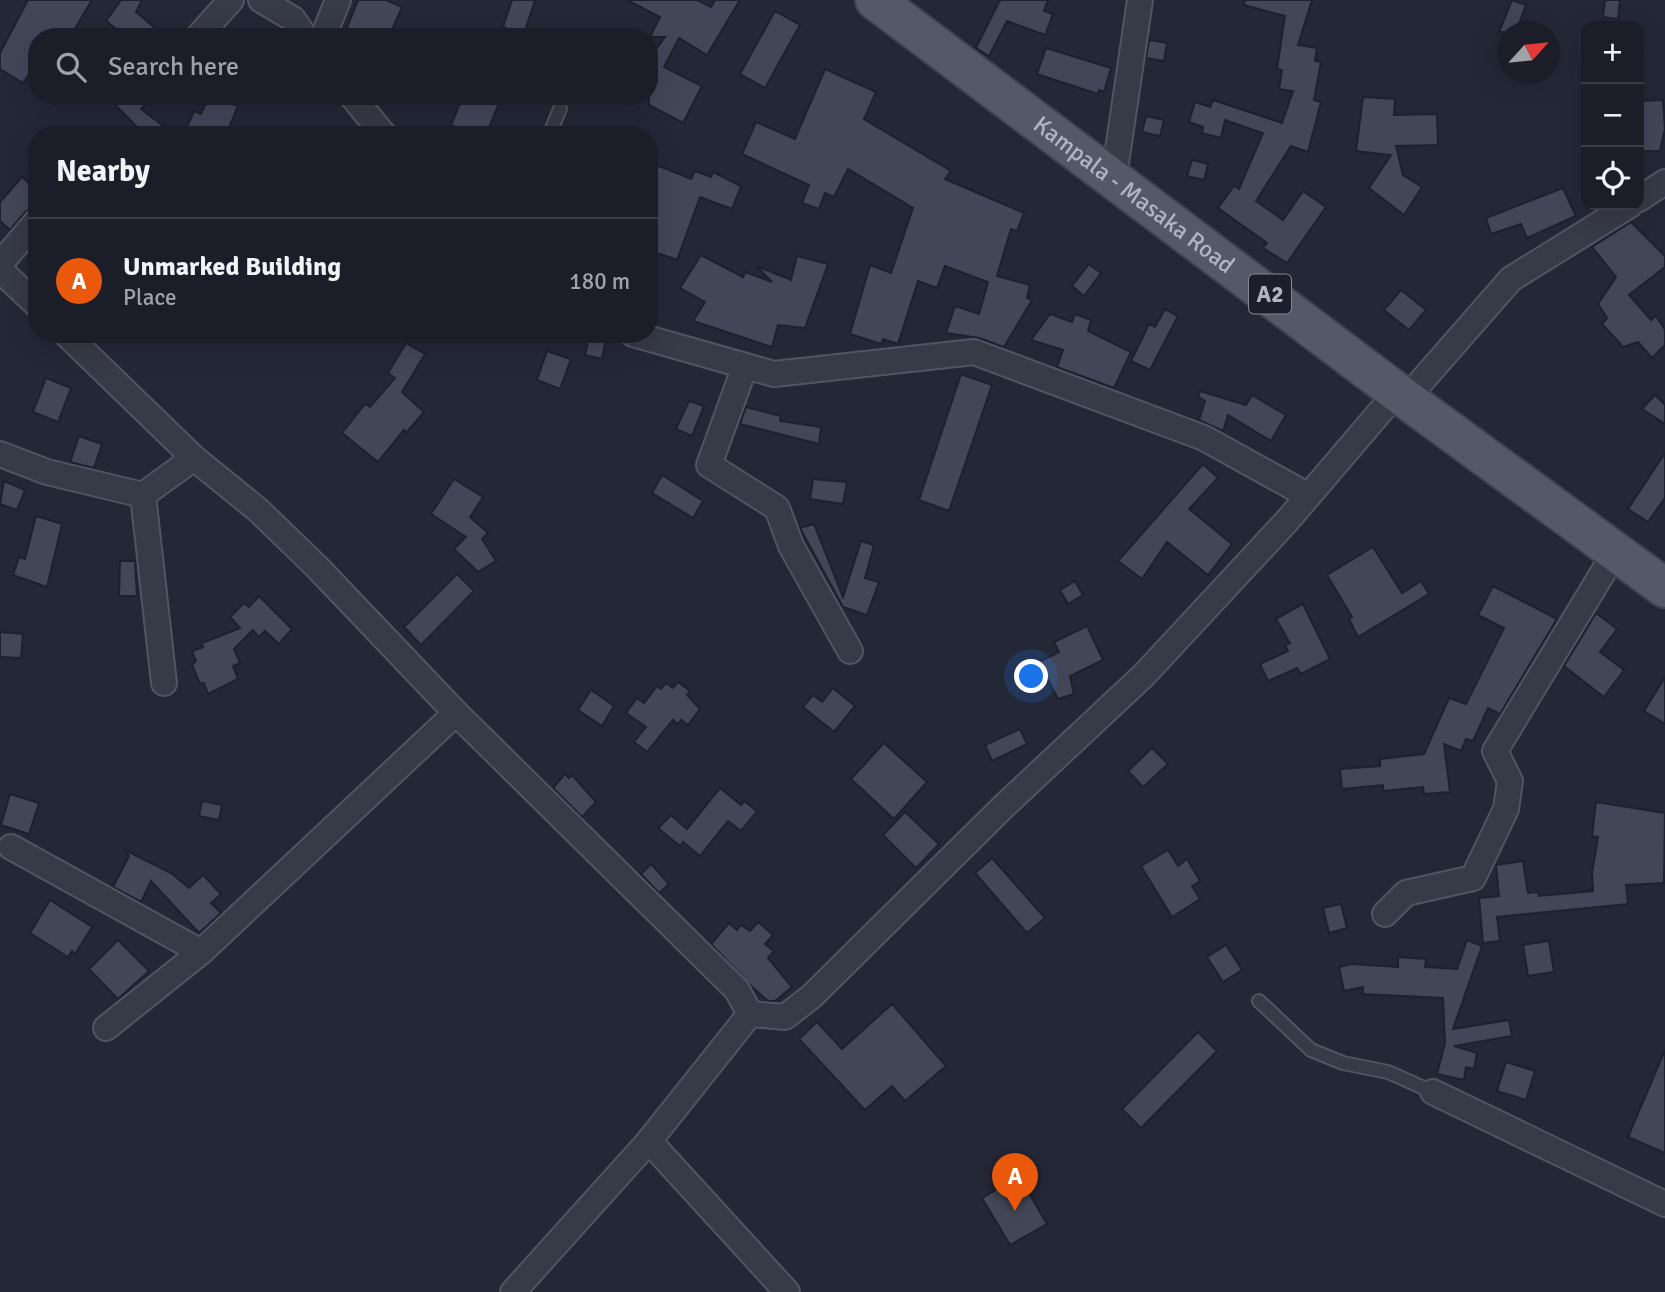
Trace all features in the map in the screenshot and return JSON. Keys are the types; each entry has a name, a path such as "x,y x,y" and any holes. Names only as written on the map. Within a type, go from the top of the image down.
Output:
{"main road":[{"name":"Kampala - Masaka Road","path":"886,5 1402,395 1665,588"}],"street":[{"path":"206,28 231,0"},
{"path":"261,0 293,19 299,28"},
{"path":"327,28 338,0"},
{"path":"1114,177 1140,0"},
{"path":"359,105 377,126"},
{"path":"1644,196 1665,182"},
{"path":"750,1014 785,1017 812,996 1004,806 1144,675 1287,521 1307,495 1511,279 1622,210"},
{"path":"0,264 28,231"},
{"path":"0,270 28,297"},
{"path":"658,341 774,374 974,352 1204,438 1307,495"},
{"path":"75,343 194,458 258,510 317,566 456,713 737,990 750,1014"},
{"path":"745,366 709,466 777,508 791,546 850,651"},
{"path":"2,461 143,495 194,458"},
{"path":"143,495 164,683"},
{"path":"1385,914 1406,893 1473,878 1506,809 1510,781 1495,751 1616,551"},
{"path":"106,1028 201,952 456,713"},
{"path":"11,848 201,952"},
{"path":"513,1292 649,1141 750,1014"},
{"path":"1433,1092 1665,1204"},
{"path":"649,1141 787,1292"}],"lane":[{"path":"553,126 561,109"},
{"path":"1259,1001 1311,1050 1343,1063 1388,1072 1433,1092"}],"building":[{"path":"28,0 92,0 75,28 28,28 28,76 23,83 0,69 0,53"},
{"path":"121,0 142,0 136,12 155,28 115,28 106,21"},
{"path":"358,0 386,0 402,7 393,28 347,28"},
{"path":"512,0 535,0 526,28 503,27"},
{"path":"627,0 697,0 711,7 715,0 740,0 707,55 679,38 664,67 702,86 683,123 649,105 658,105 658,47 665,37 658,37 658,28 654,28 660,17"},
{"path":"1000,0 1048,0 1044,11 1053,14 1045,35 1007,21 989,56 976,48"},
{"path":"1245,0 1312,0 1298,45 1317,48 1315,61 1321,62 1314,100 1321,102 1308,152 1291,146 1256,201 1283,220 1303,191 1326,207 1287,263 1263,248 1267,243 1218,208 1234,186 1239,189 1263,133 1225,120 1221,138 1202,133 1203,127 1189,122 1195,102 1210,107 1213,100 1282,123 1293,91 1279,89 1282,70 1277,69 1285,16 1244,5"},
{"path":"1512,0 1526,5 1520,21 1503,21"},
{"path":"1605,0 1620,0 1618,19 1603,17"},
{"path":"775,11 800,25 765,88 740,74"},
{"path":"1149,40 1167,43 1164,61 1146,58"},
{"path":"1046,48 1111,68 1104,92 1099,90 1098,94 1037,74"},
{"path":"825,69 876,92 864,119 951,171 945,179 1024,213 1017,231 1011,229 997,276 1030,285 1027,298 1032,300 1004,347 979,338 946,333 955,306 979,314 988,282 945,266 937,288 918,281 898,344 883,339 881,344 850,334 870,265 891,273 913,208 848,169 834,197 825,193 819,209 802,203 809,185 742,154 756,122 795,139"},
{"path":"1363,97 1395,99 1394,115 1437,114 1438,145 1396,146 1403,175 1422,187 1404,215 1369,188 1391,155 1356,151"},
{"path":"1663,100 1665,129 1660,151 1644,151 1644,101"},
{"path":"116,105 145,105 141,109 163,126 136,126"},
{"path":"205,105 238,106 230,126 187,126 194,111 201,114"},
{"path":"459,105 498,105 490,126 451,125"},
{"path":"1146,116 1164,120 1160,136 1142,132"},
{"path":"1192,160 1208,164 1204,180 1187,176"},
{"path":"658,166 691,179 695,171 711,177 713,172 741,186 732,209 700,197 677,260 658,253"},
{"path":"22,177 28,182 28,210 10,230 0,221 0,202"},
{"path":"1563,188 1576,216 1527,238 1521,224 1491,234 1486,218"},
{"path":"1631,222 1665,256 1665,267 1629,295 1651,320 1656,316 1665,330 1665,345 1652,358 1638,342 1623,347 1602,324 1607,318 1598,304 1616,277 1592,247"},
{"path":"701,255 743,277 745,272 772,282 756,266 791,280 797,256 828,264 805,328 778,325 772,347 693,321 705,302 680,288"},
{"path":"1089,264 1101,273 1084,296 1072,286"},
{"path":"1401,290 1426,310 1409,330 1384,310"},
{"path":"1165,309 1178,316 1150,370 1131,361 1149,324 1155,327"},
{"path":"1050,314 1072,322 1075,314 1091,320 1088,331 1131,352 1114,388 1057,367 1063,350 1031,340"},
{"path":"406,343 425,354 402,392 424,412 406,433 404,430 378,462 342,433 365,404 370,407 395,378 388,373"},
{"path":"588,343 605,343 602,359 585,355"},
{"path":"547,351 571,359 560,389 537,380"},
{"path":"961,374 992,385 949,511 919,500"},
{"path":"46,378 71,388 58,422 33,412"},
{"path":"1200,391 1246,405 1252,395 1286,415 1271,441 1228,415 1223,431 1199,420 1205,401 1198,397"},
{"path":"1655,395 1665,405 1665,424 1642,409"},
{"path":"689,401 704,406 692,436 676,429"},
{"path":"746,407 781,416 780,421 821,427 819,444 740,424"},
{"path":"79,436 102,444 94,468 70,462"},
{"path":"1665,453 1665,498 1648,522 1628,509"},
{"path":"1203,464 1218,478 1189,509 1232,544 1208,575 1167,542 1142,579 1118,561"},
{"path":"662,475 703,501 693,518 652,493"},
{"path":"454,479 483,497 470,517 488,533 482,539 496,561 478,572 454,549 466,537 431,514"},
{"path":"813,479 847,482 843,504 810,499"},
{"path":"4,481 25,490 17,510 0,504"},
{"path":"36,516 62,524 47,587 13,575 19,557 25,559"},
{"path":"814,524 843,597 861,541 874,545 865,578 879,582 867,615 843,607 800,528"},
{"path":"1373,547 1402,593 1421,581 1429,594 1358,637 1349,619 1352,617 1327,575"},
{"path":"120,561 135,561 137,596 119,596"},
{"path":"457,574 474,591 421,645 404,627"},
{"path":"1075,581 1083,595 1068,604 1060,590"},
{"path":"1493,586 1557,619 1500,714 1488,708 1473,741 1466,739 1461,751 1444,744 1450,792 1424,794 1423,787 1383,791 1383,785 1342,789 1340,769 1380,766 1380,759 1424,754 1449,698 1466,704 1504,628 1478,615"},
{"path":"259,596 292,629 279,644 265,631 259,637 253,630 234,649 240,663 233,666 238,679 208,694 204,683 200,684 192,665 196,661 192,651 203,647 202,643 240,628 230,617 244,603 249,607"},
{"path":"1303,604 1330,659 1301,674 1297,668 1268,681 1260,664 1288,651 1285,645 1290,643 1276,619"},
{"path":"1596,613 1617,629 1600,652 1624,670 1604,697 1564,666"},
{"path":"1087,626 1103,660 1070,676 1074,694 1058,699 1039,662 1059,652 1054,642"},
{"path":"0,632 23,634 21,658 0,657"},
{"path":"1665,677 1665,724 1644,711"},
{"path":"678,682 690,691 687,695 700,709 688,725 681,720 678,724 673,720 647,752 634,742 646,727 626,713 637,698 644,703 657,686 661,689 666,683 673,688"},
{"path":"833,688 855,706 834,732 803,707 813,695 822,702"},
{"path":"591,690 614,706 602,726 578,710"},
{"path":"1020,729 1027,744 992,761 985,745"},
{"path":"884,743 927,782 894,819 851,779"},
{"path":"1152,748 1168,764 1143,787 1128,771"},
{"path":"565,774 569,778 572,775 596,802 582,817 553,788"},
{"path":"720,788 741,805 744,801 757,811 741,831 728,821 700,856 683,842 680,846 658,828 671,815 687,829"},
{"path":"10,794 39,803 29,834 1,825"},
{"path":"202,801 222,805 219,820 199,816"},
{"path":"1596,802 1665,813 1664,883 1626,885 1628,904 1497,917 1500,941 1483,943 1479,898 1499,896 1496,865 1523,861 1528,893 1538,892 1539,896 1593,891 1592,873 1598,837 1592,836"},
{"path":"905,812 939,844 916,868 883,835"},
{"path":"125,850 171,873 189,888 203,875 221,894 211,903 221,913 199,933 151,881 141,902 113,887 129,856"},
{"path":"1168,850 1178,866 1187,859 1200,881 1192,886 1200,899 1172,917 1141,866"},
{"path":"992,858 1045,918 1027,933 975,873"},
{"path":"651,864 669,884 659,893 641,874"},
{"path":"50,900 92,927 75,954 72,951 68,957 30,933"},
{"path":"1341,904 1347,928 1329,933 1323,908"},
{"path":"758,922 773,935 765,944 774,951 768,958 792,987 775,1001 768,1001 752,987 711,944 729,923 737,930 741,925 750,931"},
{"path":"118,940 149,971 118,999 89,969"},
{"path":"1467,940 1482,946 1453,1029 1509,1020 1512,1036 1454,1046 1477,1053 1474,1069 1466,1067 1464,1080 1437,1074 1445,1043 1443,998 1363,994 1363,987 1344,991 1339,967 1351,964 1398,967 1398,957 1426,959 1425,967 1457,969"},
{"path":"1549,941 1554,972 1528,976 1523,945"},
{"path":"1226,945 1242,970 1223,982 1207,957"},
{"path":"892,1004 946,1066 905,1101 892,1086 865,1110 799,1039 817,1022 842,1049"},
{"path":"1198,1032 1217,1051 1141,1128 1122,1109"},
{"path":"1665,1050 1665,1153 1628,1137"},
{"path":"1506,1062 1535,1071 1526,1100 1497,1091"},
{"path":"1019,1176 1047,1224 1010,1245 982,1198"}],"place":[{"name":"Unmarked Building","path":"1015,1211"}]}
